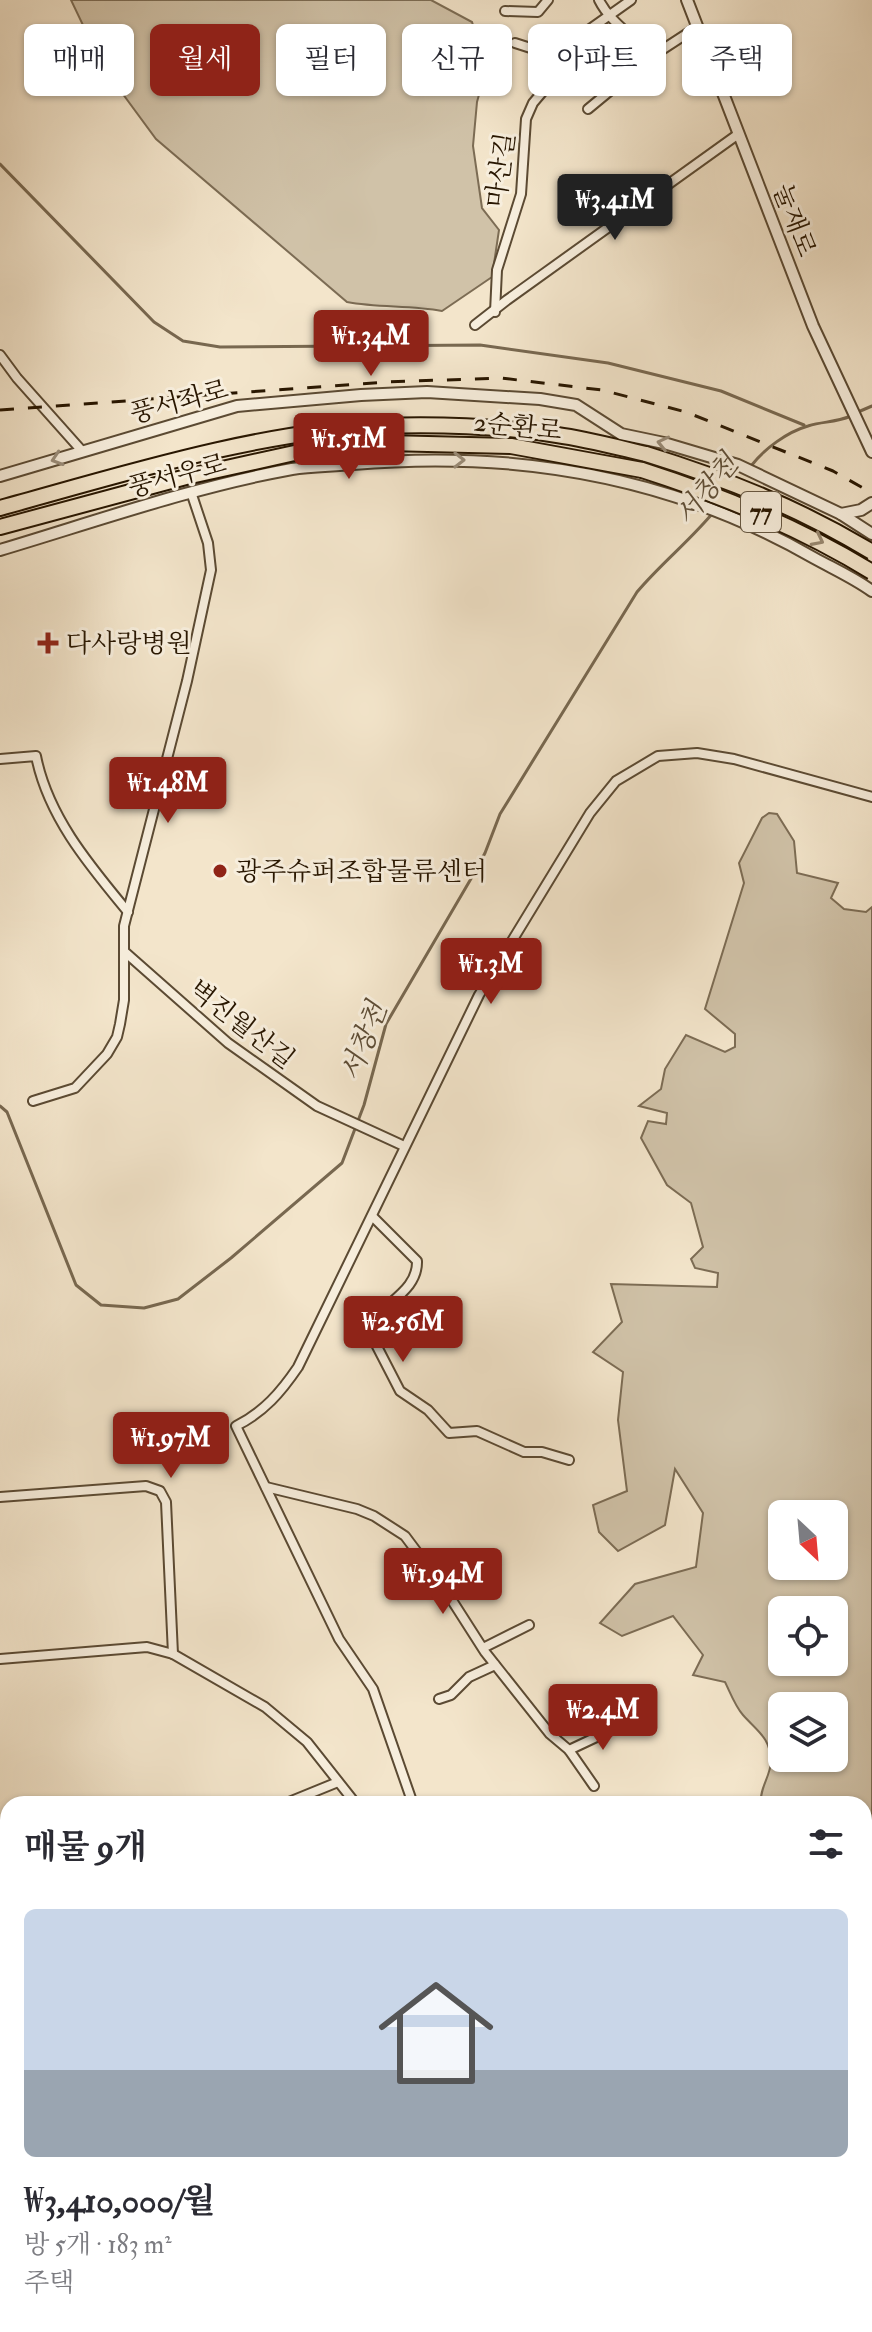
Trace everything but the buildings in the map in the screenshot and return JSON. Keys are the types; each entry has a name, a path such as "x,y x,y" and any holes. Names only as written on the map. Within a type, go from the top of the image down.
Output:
{"highway":[{"name":"2순환로","path":"0,508 175,461 274,440 380,426 482,427 557,435 646,454 758,492 872,552"},
{"name":"2순환로","path":"0,527 186,477 299,452 387,443 511,446 642,470 707,491 760,512 831,547 872,572"}],"street":[{"path":"505,11 538,12 548,0"},
{"path":"599,0 617,24"},
{"name":"마산길","path":"598,24 631,0"},
{"name":"눌재로","path":"687,0 696,24"},
{"path":"515,43 528,47"},
{"name":"마산길","path":"495,312 497,270 521,194 526,119 539,96"},
{"path":"588,109 604,96"},
{"name":"눌재로","path":"723,96 813,326 870,448"},
{"path":"475,325 737,135"},
{"path":"0,355 82,451"},
{"name":"풍서좌로","path":"0,476 237,406 427,392 540,399 576,405 621,434 738,465 797,491 872,534"},
{"name":"풍서우로","path":"0,550 191,492 295,469 386,461 482,460 556,467 631,483 703,507 781,538 872,591"},
{"path":"33,1101 75,1088 107,1054 117,1037 124,1000 126,953 123,942 128,912 187,681 211,570 208,543 191,492"},
{"path":"841,514 861,510 872,503"},
{"path":"813,557 835,563 854,554 865,541 858,524"},
{"path":"410,1796 373,1689 339,1639 236,1426 272,1401 298,1367 466,1019 590,813 616,781 658,756 697,753 734,759 872,797"},
{"path":"0,759 36,756 41,780 64,828 128,912"},
{"name":"벽진월산길","path":"126,953 228,1043 317,1106 404,1146"},
{"path":"372,1216 417,1261 417,1272 395,1303 371,1322 368,1329 400,1391 428,1410 449,1433 477,1431 524,1452 542,1452 569,1460"},
{"path":"0,1497 146,1486 160,1491 166,1502 168,1524 173,1654"},
{"path":"266,1487 357,1509 405,1536 495,1665 550,1734 569,1750 594,1786"},
{"path":"483,1648 529,1625"},
{"path":"0,1659 147,1647 173,1654 265,1707 307,1742 349,1796"},
{"path":"439,1699 451,1695 469,1677 495,1665"},
{"path":"569,1750 622,1725"},
{"path":"304,1796 338,1782"}],"shaded area":[{"path":"71,0 431,0 472,22 402,24 402,96 479,96 473,146 482,208 499,230 492,277 442,311 347,302 156,139 124,96 134,96 134,24 82,24"},
{"path":"769,813 777,814 794,841 797,873 838,883 831,898 844,909 866,912 872,907 872,1796 762,1796 769,1772 848,1772 848,1692 768,1692 768,1745 740,1711 725,1682 693,1675 703,1655 673,1616 622,1636 600,1623 635,1584 696,1567 703,1513 675,1469 665,1525 618,1551 599,1532 593,1505 627,1491 618,1420 623,1372 593,1352 622,1322 611,1284 717,1287 718,1273 695,1268 691,1259 703,1247 691,1203 667,1185 641,1138 648,1121 666,1124 667,1113 639,1106 661,1089 665,1069 686,1035 725,1052 735,1047 735,1034 705,1009 744,883 739,863 762,818"}],"waterway":[{"path":"0,164 154,322 183,341 220,347 480,345 608,363 721,391 804,425"},
{"name":"서창천","path":"858,412 872,406"},
{"name":"서창천","path":"751,466 769,447 792,432 851,416"},
{"name":"서창천","path":"0,1106 7,1112 76,1285 101,1305 144,1308 178,1299 231,1258 342,1163 364,1105 386,1024 472,877 500,814 637,592 721,503"}],"railway":[{"path":"0,410 386,382 501,378 602,390 686,412 833,471 872,493"}],"place":[{"name":"다사랑병원","path":"48,643"},
{"name":"광주슈퍼조합물류센터","path":"220,871"}]}
